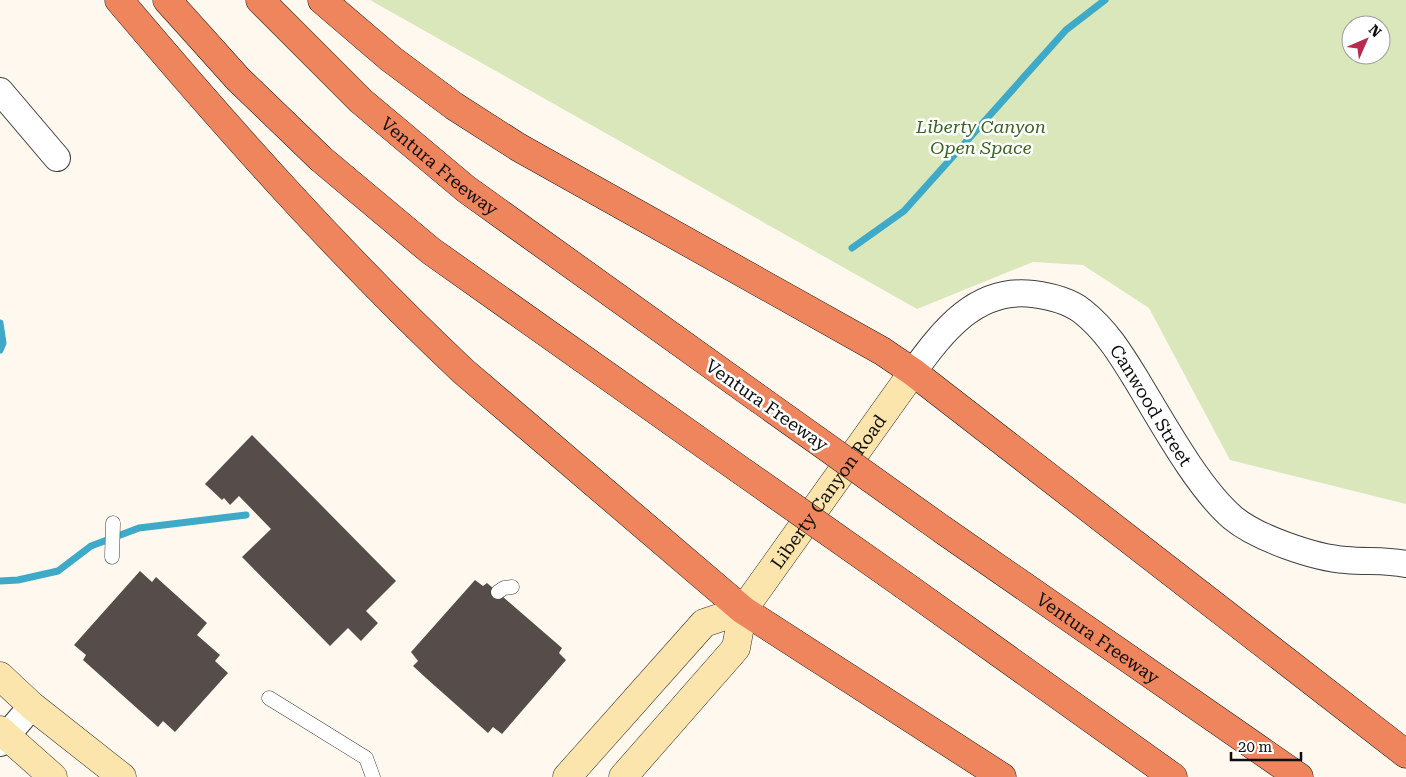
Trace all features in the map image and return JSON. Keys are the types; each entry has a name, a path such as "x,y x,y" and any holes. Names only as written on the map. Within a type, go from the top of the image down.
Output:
{"highway":[{"path":"118,0 311,218 423,333 463,371 743,610 1002,777"},
{"path":"167,0 238,79 321,158 431,251 1173,777"},
{"name":"Ventura Freeway","path":"260,0 361,101 466,188 944,530 1299,777"},
{"path":"322,0 390,59 454,106 518,147 882,351 913,372 1406,754"}],"street":[{"path":"0,91 57,158"},
{"name":"Canwood Street","path":"913,372 944,330 966,310 990,298 1019,292 1050,296 1081,310 1110,337 1203,485 1234,518 1274,542 1344,560 1406,564"},
{"name":"Liberty Canyon Road","path":"622,777 736,648 743,610 913,372"},
{"path":"567,777 704,623 743,610"},
{"path":"0,676 32,706 122,777"},
{"path":"32,706 2,736 53,777"}],"lane":[{"path":"112,523 112,556"},
{"path":"498,592 504,588 512,587"},
{"path":"269,698 366,758 373,777"}],"green space":[{"name":"Liberty Canyon Open Space","path":"370,0 1406,0 1406,504 1230,460 1149,308 1083,265 1033,262 917,309"}],"building":[{"path":"252,435 396,581 366,611 378,623 361,641 348,628 330,646 242,557 271,529 239,496 230,505 224,498 222,500 205,484"},
{"path":"140,571 152,582 156,577 207,623 197,635 220,655 215,661 228,673 175,732 163,721 158,727 83,660 86,655 74,645"},
{"path":"475,580 483,586 487,583 562,648 559,653 566,660 502,734 493,727 488,733 413,666 418,661 411,652"}],"waterway":[{"path":"852,248 904,211 1066,30 1105,0"},
{"path":"0,323 3,343 0,350"},
{"path":"0,581 18,580 58,571 91,546 139,528 246,515"}]}
